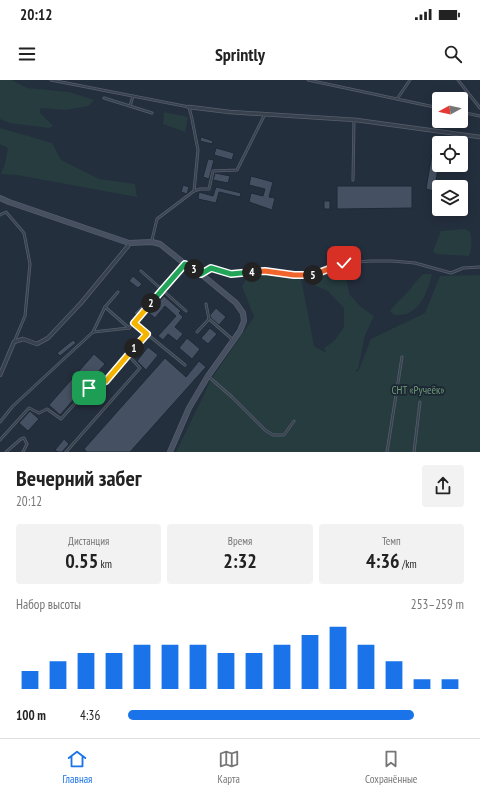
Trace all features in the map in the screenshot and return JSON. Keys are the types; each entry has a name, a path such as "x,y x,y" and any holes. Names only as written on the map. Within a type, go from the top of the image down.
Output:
{"street":[{"path":"189,107 230,112 354,120 480,137"},
{"path":"0,198 129,243 152,242 160,244 185,264 201,274 236,303 243,312 244,321 240,331 208,376 189,408 170,452"},
{"path":"0,375 14,342 22,339 37,344 48,338 81,303 129,243"}],"lane":[{"path":"51,80 189,107 198,150 194,191"},
{"path":"308,80 432,106"},
{"path":"397,99 410,80"},
{"path":"458,80 480,108"},
{"path":"130,106 134,96"},
{"path":"104,98 152,113"},
{"path":"468,113 480,116"},
{"path":"152,242 157,219 194,191 209,190 213,171 237,170 265,114"},
{"path":"353,180 354,120"},
{"path":"0,215 6,212 24,233 30,264 25,316 14,342"},
{"path":"201,274 211,268 231,274 265,271 294,275 313,275 344,263 370,261 415,263 451,273 463,268 480,267"},
{"path":"94,332 129,328 185,264"},
{"path":"141,271 186,311"},
{"path":"0,422 13,406 94,332 105,307 118,292"},
{"path":"206,304 209,319 234,340"},
{"path":"105,307 129,328"},
{"path":"198,332 209,319"},
{"path":"134,323 185,365"},
{"path":"0,440 29,408 39,413 47,409 61,419 89,388 106,381 147,334"},
{"path":"66,452 140,368 128,355"},
{"path":"387,452 402,357"},
{"path":"208,376 232,397 265,430 273,435 284,435 294,421"},
{"path":"414,452 420,402"},
{"path":"6,452 24,438 27,444 23,452"}],"green space":[{"path":"0,80 11,80 27,88 69,92 94,100 88,106 66,110 40,108 40,113 53,126 49,128 10,123 0,119"},
{"path":"164,112 188,117 185,132 163,124"},
{"path":"0,128 52,143 61,160 99,179 135,184 137,197 17,175 1,174 5,164 8,148 0,144"},
{"path":"466,229 470,232 471,238 469,256 436,254 433,251 441,231"},
{"name":"СНТ «Ручеёк»","path":"251,272 301,278 314,346 326,353 324,348 334,341 344,327 344,308 328,291 316,286 313,282 328,273 338,273 347,281 349,294 362,308 374,316 365,335 358,369 355,370 358,372 371,339 425,313 440,276 480,275 480,452 176,452 212,378 254,317 242,286"},
{"path":"423,274 432,274 427,292 421,302 413,311 407,314 394,315 390,311"}],"building":[{"path":"201,137 213,141 212,144 200,141"},
{"path":"216,148 234,153 232,160 214,155"},
{"path":"432,154 432,172 437,172 436,180 432,180 432,190 426,189"},
{"path":"208,159 214,160 209,179 203,177"},
{"path":"215,173 230,176 228,183 213,180"},
{"path":"251,176 273,182 269,197 275,198 272,210 249,202 251,193 263,196 265,189 249,185"},
{"path":"183,185 189,187 187,194 181,192"},
{"path":"337,186 412,186 412,208 337,209"},
{"path":"216,187 241,193 240,197 219,192 216,203 198,199 199,192 213,196"},
{"path":"324,201 330,201 330,209 324,209"},
{"path":"133,276 142,284 138,288 129,281"},
{"path":"164,296 181,311 179,313 183,317 175,327 183,334 177,341 168,334 163,340 158,336 176,316 165,306 155,318 149,313"},
{"path":"147,300 149,302 137,316 134,313"},
{"path":"216,308 226,317 219,325 211,318 210,315"},
{"path":"210,328 217,334 208,344 201,338"},
{"path":"187,338 200,349 192,359 179,348"},
{"path":"73,340 76,343 60,356 57,353"},
{"path":"148,347 158,355 146,370 137,361"},
{"path":"94,354 105,364 60,415 49,405"},
{"path":"165,358 186,377 199,361 206,367 130,452 87,452 84,449"},
{"path":"30,411 39,419 28,431 19,423"},
{"path":"64,439 69,444 62,452 58,452 55,450"}],"route":[{"path":"89,388 106,381 147,334 134,323 185,264 201,274 211,268 231,274 265,271 294,275 313,275 344,263"}]}
